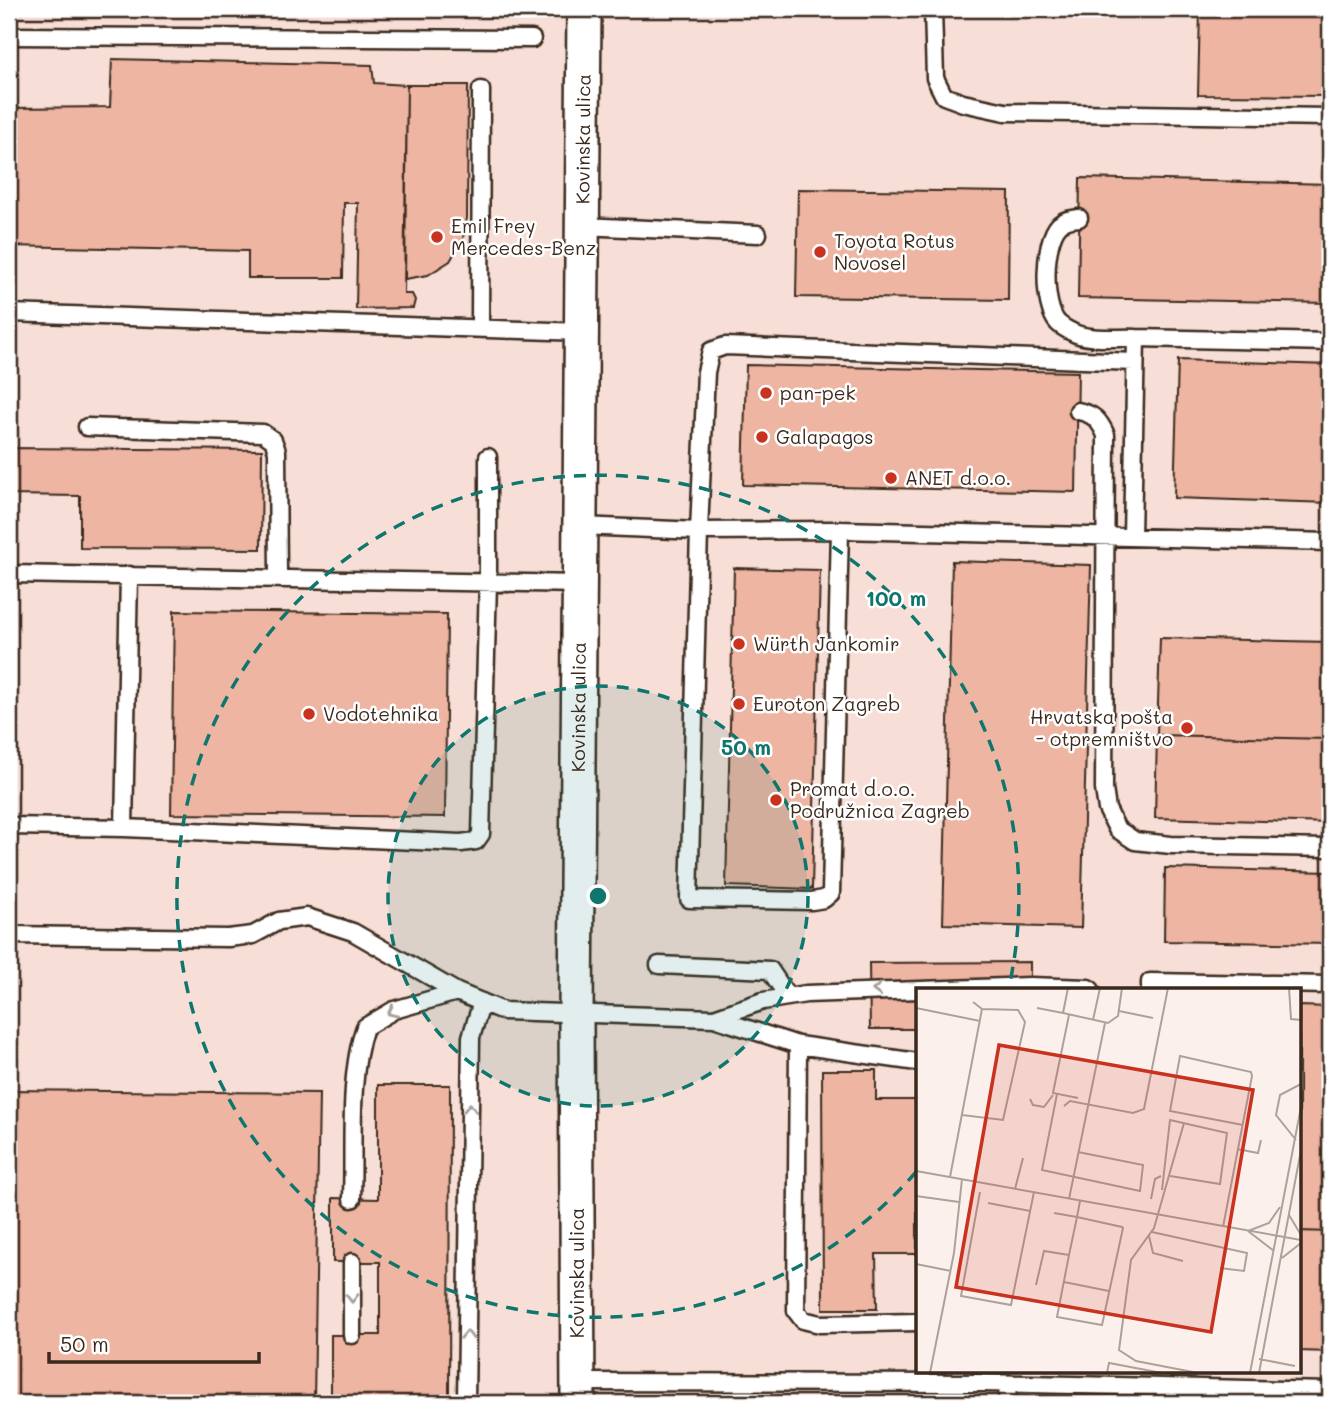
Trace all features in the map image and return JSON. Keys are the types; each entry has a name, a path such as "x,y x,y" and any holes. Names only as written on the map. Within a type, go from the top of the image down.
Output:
{"street":[{"name":"Kovinska ulica","path":"578,1392 576,1014 584,9"}],"lane":[{"path":"933,9 935,78 944,96 963,103 1005,112 1330,117"},
{"path":"9,36 532,39"},
{"path":"480,327 481,90"},
{"path":"1079,218 1066,220 1059,225 1050,239 1046,262 1049,303 1057,322 1074,334 1330,342"},
{"path":"582,226 758,234"},
{"path":"9,313 582,332"},
{"path":"1132,536 1136,338"},
{"path":"840,530 831,893 824,899 812,901 689,899 699,531 706,372 711,351 725,345 1135,362"},
{"path":"1077,411 1099,419 1106,435 1104,789 1107,809 1116,829 1135,841 1171,845 1330,848"},
{"path":"87,427 264,433 273,440 277,450 278,578"},
{"path":"9,826 124,828 461,843 475,841 481,834 488,582 488,457"},
{"path":"580,526 699,531 840,530 1330,542"},
{"path":"9,574 580,584"},
{"path":"124,828 129,575"},
{"path":"9,935 228,938 253,935 279,921 307,917 353,932 457,992 503,1011 714,1018 798,1045 916,1062"},
{"path":"659,965 771,970 788,997"},
{"path":"1150,988 1150,982 1330,985"},
{"path":"961,988 1087,988"},
{"path":"714,1018 763,1001 806,994 916,989"},
{"path":"352,1199 355,1074 358,1047 365,1027 394,1010 457,992"},
{"path":"466,1403 471,1037 482,1002"},
{"path":"798,1045 796,1311 803,1320 820,1324 916,1322"},
{"path":"352,1262 352,1335"},
{"path":"578,1392 1141,1380 1330,1391"},
{"path":"1007,1403 1008,1384"}],"shaded area":[{"path":"9,9 1330,9 1330,1403 9,1403"}],"building":[{"path":"1200,9 1330,9 1330,96 1198,95"},
{"path":"112,59 372,65 374,83 407,85 404,294 412,294 415,300 413,308 356,309 358,203 344,203 343,278 248,278 248,251 9,246 9,108 110,107"},
{"path":"407,85 468,85 467,218 463,239 450,261 428,275 405,279"},
{"path":"1080,178 1330,184 1330,303 1078,298"},
{"path":"798,189 1009,192 1008,300 796,297"},
{"path":"1178,360 1330,365 1330,503 1174,498"},
{"path":"746,365 1078,372 1076,492 743,485"},
{"path":"9,448 262,450 261,549 80,548 80,496 9,495"},
{"path":"952,561 1091,565 1081,928 943,924"},
{"path":"734,568 820,570 812,889 726,886"},
{"name":"Vodotehnika","path":"174,611 447,614 445,817 171,814"},
{"path":"1160,638 1330,642 1330,739 1157,735"},
{"path":"1157,735 1330,739 1330,823 1155,818"},
{"path":"1165,868 1330,872 1330,944 1164,941"},
{"path":"1030,962 1030,988 916,988 916,1029 870,1029 869,963"},
{"path":"1300,1006 1330,1007 1330,1232 1300,1231"},
{"path":"822,1070 876,1070 876,1100 916,1100 916,1254 876,1254 877,1309 823,1309"},
{"path":"378,1085 450,1085 449,1403 331,1403 331,1335 380,1335 380,1262 333,1262 333,1198 378,1199"},
{"path":"9,1090 319,1093 314,1403 9,1403"},
{"path":"1300,1231 1330,1232 1330,1352 1300,1351"}],"place":[{"name":"Emil Frey Mercedes-Benz","path":"437,237"},
{"name":"Toyota Rotus Novosel","path":"820,252"},
{"name":"pan-pek","path":"766,393"},
{"name":"Galapagos","path":"762,437"},
{"name":"ANET d.o.o.","path":"891,478"},
{"name":"Würth Jankomir","path":"739,644"},
{"name":"Euroton Zagreb","path":"739,704"},
{"name":"Vodotehnika","path":"309,714"},
{"name":"Hrvatska pošta - otpremništvo","path":"1187,728"},
{"name":"Promat d.o.o. Podružnica Zagreb","path":"776,800"}]}
